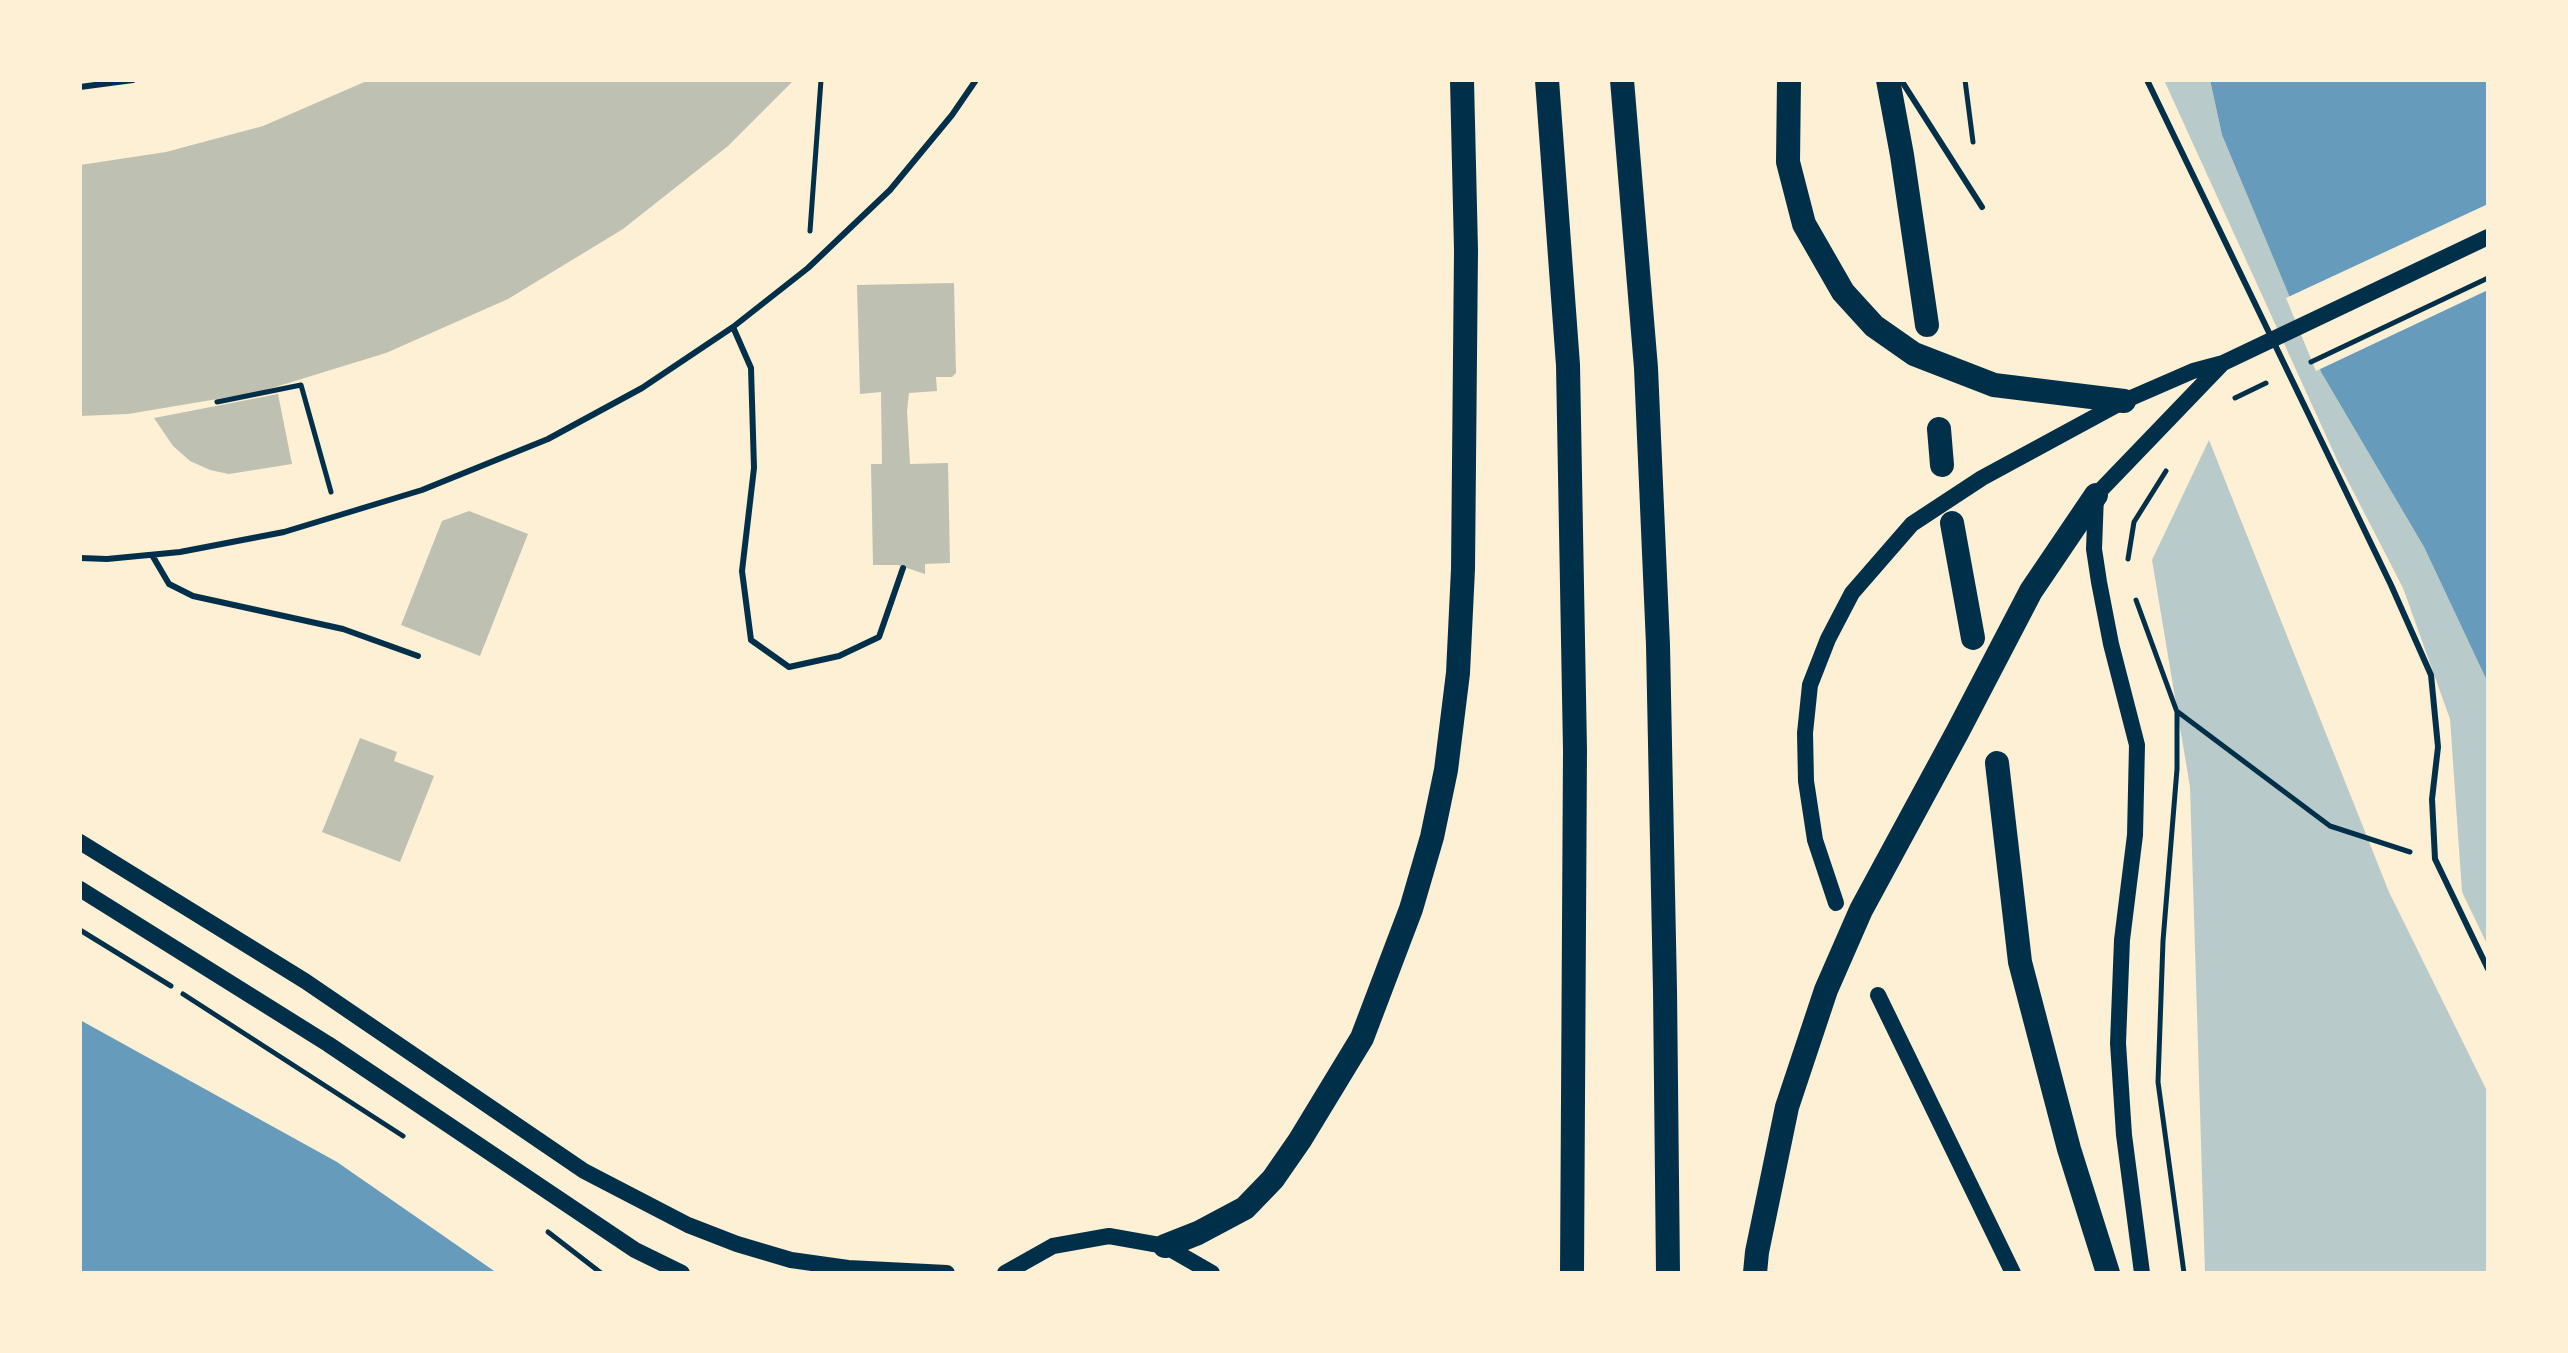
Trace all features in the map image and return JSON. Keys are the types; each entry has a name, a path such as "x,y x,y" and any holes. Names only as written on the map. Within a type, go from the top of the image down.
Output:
{"highway":[{"path":"1165,1246 1198,1233 1245,1208 1273,1179 1300,1140 1362,1038 1411,909 1432,837 1446,770 1458,673 1463,569 1466,250 1462,80"},
{"path":"1547,80 1568,381 1575,750 1572,1273"},
{"path":"1622,80 1646,368 1658,645 1668,1273"},
{"path":"1789,80 1788,162 1804,224 1843,292 1874,326 1914,354 1994,385 2124,401"},
{"path":"1888,80 1927,325"},
{"path":"1939,429 1942,465"},
{"path":"1755,1273 1787,1107 1826,990 1861,910 2024,603 2096,495"},
{"path":"1952,523 1973,638"},
{"path":"1997,763 2020,962 2069,1149 2108,1273"}],"main road":[{"path":"1836,903 1815,840 1806,781 1805,733 1810,685 1828,639 1852,593 1912,524 1982,478 2124,401 2193,371 2223,363 2488,237"},
{"path":"2142,1273 2124,1135 2118,1043 2122,940 2135,835 2137,745 2099,582 2094,549 2096,495 2223,363"},
{"path":"80,842 305,981 584,1171 688,1225 791,1260 848,1268 947,1273"},
{"path":"80,889 328,1044 635,1250 682,1273"},
{"path":"1878,995 2013,1273"},
{"path":"1005,1273 1053,1246 1109,1236 1165,1246 1212,1273"}],"lane":[{"path":"80,87 133,80"},
{"path":"80,558 107,559 180,552 284,532 422,490 548,439 642,388 733,327 808,268 890,190 952,115 976,80"},
{"path":"1901,80 1982,207"},
{"path":"2147,80 2391,585 2431,675 2438,747 2432,799 2435,859 2488,969"},
{"path":"733,327 751,368 754,468 742,571 751,640 789,667 839,656 879,637 903,568"},
{"path":"152,555 169,584 193,596 343,629 418,656"}],"path":[{"path":"808,268 821,80"},
{"path":"2307,364 2488,278"},
{"path":"2226,406 2237,397 2279,377"},
{"path":"217,402 301,385 338,516"},
{"path":"2127,572 2134,522 2167,469"},
{"path":"2132,586 2177,712 2177,769 2163,941 2158,1082 2184,1273"},
{"path":"2177,712 2330,826 2435,859"},
{"path":"80,930 410,1140"},
{"path":"541,1227 601,1273"}],"shaded area":[{"path":"2164,80 2210,80 2222,135 2321,372 2424,547 2488,683 2488,946 2462,892 2450,719 2403,588 2338,462"},
{"path":"2209,440 2389,892 2488,1093 2488,1273 2205,1273 2190,787 2152,560"}],"water":[{"path":"2210,80 2488,80 2488,683 2424,547 2321,372 2222,135"},
{"path":"80,1020 337,1162 497,1273 80,1273"}],"pier":[{"path":"2488,204 2488,290 2316,371 2286,298"}],"building":[{"path":"369,80 794,80 728,146 623,229 508,299 386,353 259,392 128,414 80,416 80,165 166,152 263,126"},
{"path":"954,283 956,373 952,377 936,377 937,391 909,393 907,411 910,464 948,463 950,563 925,564 925,574 898,565 873,565 871,464 882,464 881,392 860,394 857,285"},
{"path":"278,394 292,464 229,474 210,470 190,461 173,446 154,418"},
{"path":"469,511 528,534 480,656 401,625 442,521"},
{"path":"360,738 397,752 394,761 434,776 400,862 322,832"}]}
